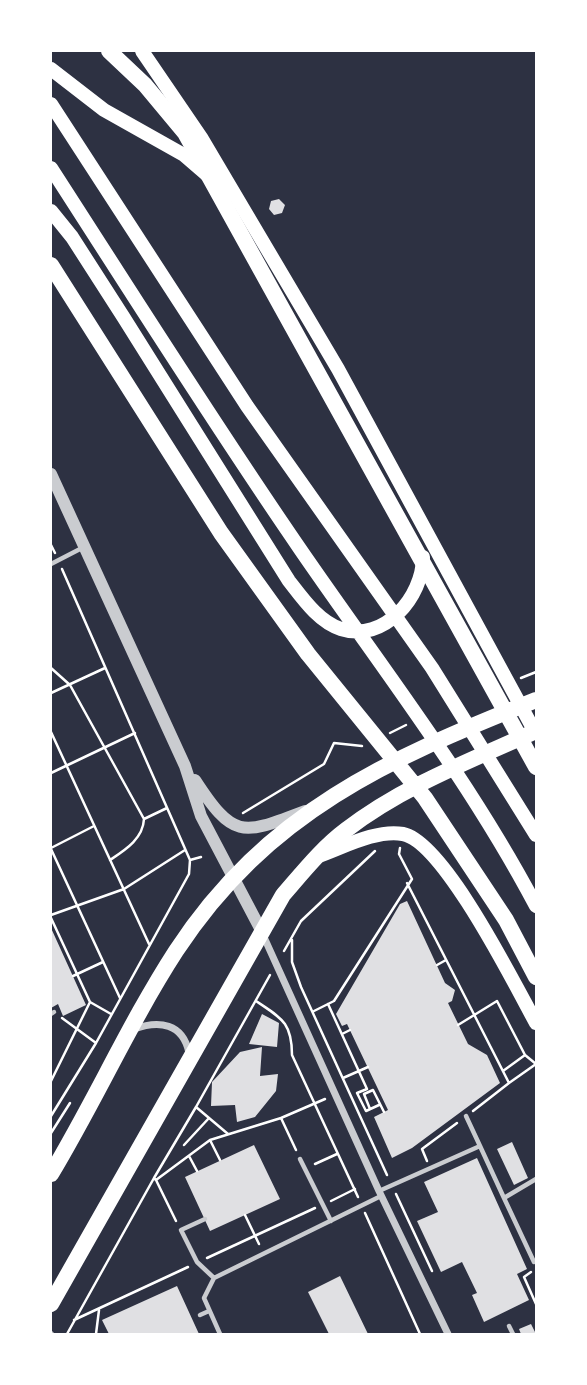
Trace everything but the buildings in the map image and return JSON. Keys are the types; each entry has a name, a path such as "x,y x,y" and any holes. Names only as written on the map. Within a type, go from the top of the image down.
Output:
{"main road":[{"path":"109,51 145,85 185,133 536,767"},
{"path":"51,1304 283,895 315,857 347,829 398,796 536,732 529,703 413,508 338,369 255,225 160,73 142,51"},
{"path":"51,69 104,110 184,155 215,181 255,225"},
{"path":"51,104 247,406 432,668 536,835"},
{"path":"51,167 300,550 401,689 466,786 536,906"},
{"path":"51,211 72,237 289,581 305,602 340,629 373,629 391,620 415,590 423,567 423,547 413,508"},
{"path":"51,265 222,533 307,654 425,798 506,920 536,976"},
{"path":"51,1174 177,950 233,878 308,811 416,750 529,703"},
{"path":"315,857 387,834 403,834 418,840 451,877 536,1023"}],"street":[{"path":"51,474 185,766 201,816 262,932 380,1193 448,1334"},
{"path":"185,766 215,810 236,827 257,829 308,811"},
{"path":"130,1031 156,1023 174,1027 185,1041 189,1058"}],"lane":[{"path":"51,564 83,548"},
{"path":"466,1116 534,1262"},
{"path":"220,1334 204,1298 214,1278 362,1205 391,1185 480,1146"},
{"path":"300,1159 331,1221"},
{"path":"504,1198 536,1179"},
{"path":"205,1219 181,1230 197,1262 214,1278"},
{"path":"200,1315 209,1311"},
{"path":"509,1326 513,1334"}],"path":[{"path":"51,1116 96,1043 189,874 190,860 58,560"},
{"path":"51,668 70,685 144,819 143,828 130,847 110,860"},
{"path":"51,694 106,668"},
{"path":"51,732 149,944"},
{"path":"51,773 135,733"},
{"path":"243,813 324,764 334,743"},
{"path":"144,819 167,807"},
{"path":"94,826 51,848 120,998"},
{"path":"314,1011 334,1001 412,879 399,854 401,845"},
{"path":"111,1014 90,1002 75,975 51,917 124,889 185,850"},
{"path":"190,860 201,857"},
{"path":"407,883 509,1083"},
{"path":"292,940 292,962 436,1279"},
{"path":"437,965 446,960"},
{"path":"75,975 103,962"},
{"path":"256,1001 284,1020 292,1038 292,1055 420,1334"},
{"path":"422,1149 536,1065 525,1055 497,1001 458,1025"},
{"path":"51,1081 90,1002"},
{"path":"328,1004 367,1089 357,1093 366,1111 379,1105"},
{"path":"52,1013 96,1043"},
{"path":"342,1034 350,1030"},
{"path":"90,1052 97,1057"},
{"path":"503,1071 525,1055"},
{"path":"343,1078 368,1067"},
{"path":"370,1109 364,1094 373,1090 384,1112"},
{"path":"51,1133 70,1103"},
{"path":"155,1179 210,1140 281,1118 314,1103"},
{"path":"67,1334 196,1107"},
{"path":"184,1145 209,1118"},
{"path":"281,1118 300,1159"},
{"path":"210,1140 220,1160"},
{"path":"305,1169 338,1154"},
{"path":"189,1156 197,1171"},
{"path":"155,1179 181,1230"},
{"path":"74,1321 355,1189"},
{"path":"245,1215 264,1254"},
{"path":"534,1262 532,1272 524,1277 536,1304"},
{"path":"96,1334 100,1309"}]}
